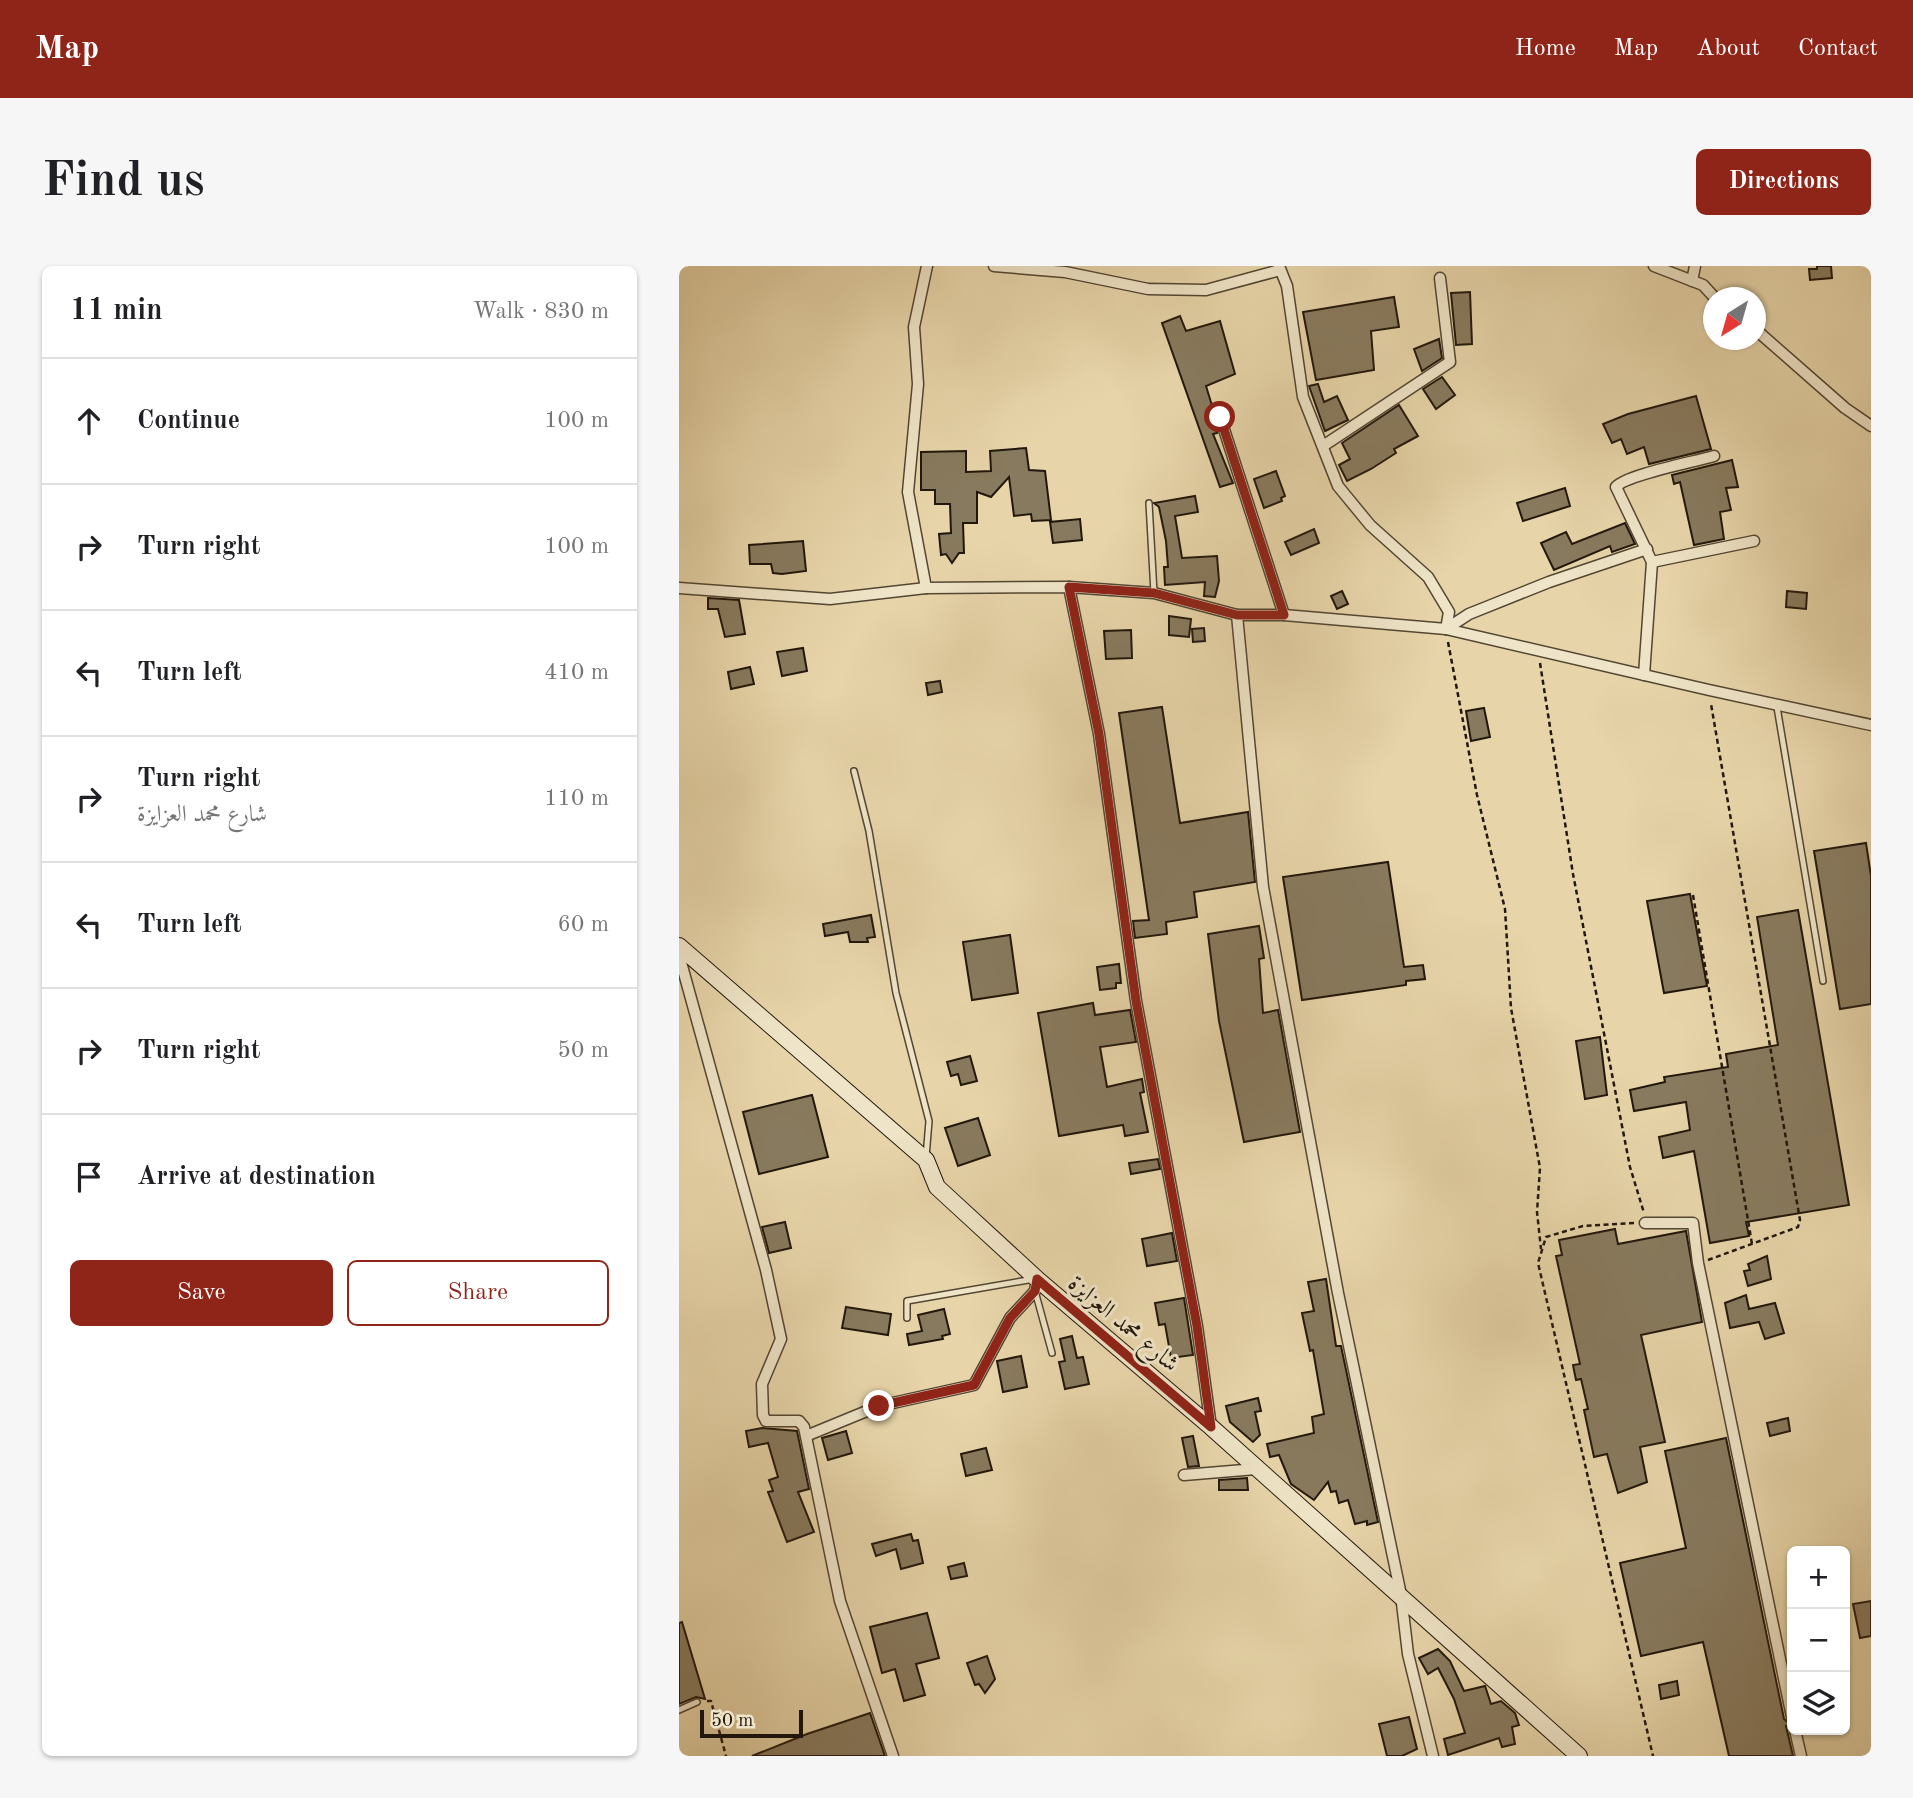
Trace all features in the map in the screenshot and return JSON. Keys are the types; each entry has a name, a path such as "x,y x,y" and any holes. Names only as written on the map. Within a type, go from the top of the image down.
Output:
{"main road":[{"name":"شارع محمد العزايزة","path":"679,946 926,1160 937,1187 1036,1285 1211,1427 1579,1756"}],"street":[{"path":"926,588 908,492 918,384 914,327 927,266"},
{"path":"994,266 1065,272 1147,289 1206,290 1280,268 1287,286 1303,397 1338,486 1351,503 1428,578 1449,612 1446,629"},
{"path":"1654,266 1705,287"},
{"path":"1692,281 1695,266"},
{"path":"1323,446 1450,362 1440,278"},
{"path":"1766,339 1845,408 1871,426"},
{"path":"1220,417 1284,615"},
{"path":"1644,675 1652,562 1616,487 1635,475 1660,472 1714,456"},
{"path":"1652,562 1754,541"},
{"path":"1446,629 1469,614 1525,594 1549,582 1647,550"},
{"path":"1069,587 1099,734 1136,1001 1197,1326 1211,1427"},
{"path":"679,588 830,599 926,588 1069,587 1154,593 1237,615 1284,615 1446,629 1709,690 1750,697 1777,707 1871,725"},
{"path":"1237,615 1263,887 1341,1306 1401,1595 1408,1654 1433,1756"},
{"path":"679,955 766,1270 781,1339 762,1384 763,1415 767,1421 799,1421 806,1436 840,1601 893,1756"},
{"path":"1645,1223 1693,1223 1698,1263 1787,1693"},
{"path":"806,1436 879,1406 974,1385 1010,1318 1036,1285"},
{"path":"1184,1475 1256,1469"},
{"path":"1796,1735 1801,1756"}],"lane":[{"path":"1150,503 1154,593"},
{"path":"1777,707 1823,981"},
{"path":"854,771 869,831 895,993 929,1121 926,1160"},
{"path":"907,1318 907,1301 1036,1285 1052,1353"},
{"path":"679,1710 697,1702"}],"path":[{"path":"1446,629 1477,796 1505,909 1511,1008 1540,1168 1537,1212 1542,1252"},
{"path":"1539,650 1576,887 1630,1167 1645,1223 1583,1226 1546,1237 1538,1263 1653,1756"},
{"path":"1698,1263 1798,1227 1800,1220 1709,690"},
{"path":"1693,895 1752,1244"},
{"path":"697,1702 711,1701 726,1756"}],"building":[{"path":"1817,266 1831,266 1832,278 1810,280 1809,269 1817,269"},
{"path":"1470,292 1472,344 1456,345 1451,293"},
{"path":"1394,297 1399,327 1371,331 1374,370 1316,380 1303,312"},
{"path":"1180,316 1186,331 1220,321 1235,374 1206,386 1214,412 1212,419 1217,433 1213,434 1233,483 1220,487 1162,323"},
{"path":"1439,339 1442,358 1422,371 1414,349"},
{"path":"1442,377 1455,395 1436,409 1423,389"},
{"path":"1318,384 1324,402 1337,396 1348,420 1325,431 1309,386"},
{"path":"1696,396 1711,449 1649,464 1644,447 1627,454 1621,439 1612,443 1603,424 1628,414"},
{"path":"1399,405 1418,436 1394,449 1396,453 1371,469 1347,481 1339,465 1350,459 1342,443"},
{"path":"1026,448 1029,470 1045,471 1051,520 1032,521 1031,514 1014,516 1009,477 991,497 977,492 977,523 963,523 964,553 959,553 952,563 946,554 941,555 939,534 951,533 950,504 935,504 935,490 921,490 921,452 966,451 966,472 991,471 990,451"},
{"path":"1732,460 1738,487 1726,488 1731,510 1720,512 1724,539 1694,545 1680,482 1674,484 1672,475"},
{"path":"1276,471 1285,496 1281,498 1282,501 1264,508 1254,479"},
{"path":"1565,488 1570,506 1523,521 1517,503"},
{"path":"1195,496 1198,512 1175,516 1182,558 1217,556 1219,581 1215,597 1204,596 1205,582 1165,585 1164,567 1168,567 1166,541 1159,507 1154,503"},
{"path":"1080,519 1082,540 1053,543 1050,522"},
{"path":"1625,523 1635,544 1612,552 1610,546 1554,570 1541,543 1566,532 1572,544"},
{"path":"1314,529 1319,543 1291,555 1285,542"},
{"path":"803,541 806,571 773,573 771,564 750,564 749,545"},
{"path":"1342,591 1348,604 1337,609 1331,596"},
{"path":"1787,591 1807,593 1806,609 1786,607"},
{"path":"708,598 739,600 745,634 725,637 718,609 708,609"},
{"path":"1169,616 1191,619 1189,637 1169,635"},
{"path":"1204,628 1205,641 1193,642 1192,629"},
{"path":"1131,630 1132,658 1106,659 1104,631"},
{"path":"803,648 807,671 782,676 777,652"},
{"path":"750,667 754,684 731,689 728,672"},
{"path":"940,681 942,692 928,695 926,683"},
{"path":"1162,707 1180,823 1248,812 1255,882 1194,892 1197,917 1166,922 1167,934 1135,938 1133,921 1149,920 1119,713"},
{"path":"1484,708 1490,737 1471,741 1466,711"},
{"path":"1866,843 1871,876 1871,1004 1840,1009 1814,851"},
{"path":"1388,862 1404,967 1423,965 1425,979 1406,981 1406,985 1302,1000 1283,877"},
{"path":"1690,894 1707,986 1664,993 1647,901"},
{"path":"1798,910 1849,1205 1746,1222 1749,1236 1710,1243 1694,1151 1663,1158 1659,1137 1690,1130 1686,1102 1634,1111 1630,1090 1665,1082 1664,1077 1728,1067 1726,1054 1778,1045 1757,917"},
{"path":"871,915 875,937 867,938 868,942 850,942 848,932 825,936 823,924"},
{"path":"1259,926 1264,958 1259,959 1263,1013 1278,1010 1300,1132 1244,1142 1219,1021 1208,934"},
{"path":"1010,935 1018,993 972,1000 963,942"},
{"path":"1119,964 1121,983 1116,983 1116,988 1100,990 1097,967"},
{"path":"1093,1003 1095,1015 1130,1010 1136,1042 1100,1047 1107,1087 1142,1079 1144,1092 1140,1093 1148,1132 1125,1136 1123,1125 1059,1136 1038,1013"},
{"path":"1600,1037 1607,1095 1585,1099 1576,1041"},
{"path":"970,1056 977,1081 961,1085 958,1074 951,1076 947,1062"},
{"path":"812,1095 828,1157 759,1174 743,1112"},
{"path":"978,1118 990,1155 958,1166 945,1128"},
{"path":"1158,1159 1160,1169 1131,1174 1129,1163"},
{"path":"785,1222 791,1248 769,1253 762,1227"},
{"path":"1615,1229 1618,1244 1686,1231 1702,1322 1641,1335 1665,1442 1640,1447 1647,1482 1618,1493 1607,1454 1594,1457 1584,1410 1588,1409 1581,1379 1576,1380 1573,1365 1580,1364 1556,1256 1562,1255 1559,1240"},
{"path":"1172,1233 1177,1261 1147,1266 1142,1239"},
{"path":"1767,1256 1771,1279 1748,1286 1744,1271 1750,1270 1748,1264"},
{"path":"1326,1279 1336,1346 1341,1346 1378,1522 1367,1525 1367,1521 1355,1524 1348,1500 1339,1503 1336,1491 1331,1492 1328,1482 1314,1500 1291,1484 1279,1455 1270,1457 1267,1444 1314,1433 1312,1417 1324,1414 1313,1350 1310,1351 1302,1313 1314,1311 1308,1282"},
{"path":"1746,1295 1749,1309 1775,1303 1784,1333 1765,1339 1759,1322 1730,1328 1725,1303"},
{"path":"1184,1298 1193,1355 1171,1358 1165,1324 1159,1325 1155,1303"},
{"path":"846,1307 891,1314 888,1335 842,1328"},
{"path":"944,1309 950,1334 942,1336 943,1339 909,1345 907,1334 922,1331 918,1315"},
{"path":"1072,1336 1077,1358 1083,1357 1089,1384 1065,1389 1059,1362 1065,1361 1060,1339"},
{"path":"1021,1356 1027,1387 1003,1392 997,1361"},
{"path":"1258,1398 1261,1411 1255,1412 1260,1435 1253,1442 1230,1422 1226,1406"},
{"path":"1788,1418 1790,1431 1770,1436 1767,1423"},
{"path":"762,1428 797,1431 809,1489 798,1492 814,1532 787,1542 768,1492 773,1491 769,1480 778,1477 768,1443 749,1447 746,1431"},
{"path":"846,1431 852,1453 828,1460 822,1438"},
{"path":"1193,1436 1199,1466 1188,1467 1182,1438"},
{"path":"1726,1438 1793,1756 1729,1756 1703,1642 1641,1656 1620,1563 1686,1548 1665,1451"},
{"path":"986,1448 992,1470 966,1476 961,1454"},
{"path":"1247,1478 1248,1490 1219,1490 1219,1480"},
{"path":"911,1534 913,1541 918,1540 923,1563 901,1569 896,1549 876,1556 872,1544"},
{"path":"964,1563 967,1576 951,1579 948,1567"},
{"path":"1871,1601 1871,1636 1860,1638 1853,1604"},
{"path":"927,1613 939,1658 916,1664 925,1695 904,1701 895,1669 882,1673 870,1627"},
{"path":"682,1622 705,1699 696,1697 679,1704 679,1623"},
{"path":"1438,1649 1450,1661 1464,1691 1485,1686 1491,1704 1501,1701 1515,1713 1519,1725 1512,1727 1515,1744 1502,1747 1499,1738 1448,1755 1444,1739 1465,1733 1454,1699 1438,1668 1428,1674 1419,1658"},
{"path":"987,1656 995,1679 985,1693 979,1684 975,1685 967,1663"},
{"path":"1677,1681 1679,1695 1661,1699 1659,1685"},
{"path":"870,1713 885,1756 752,1756 807,1734"},
{"path":"1409,1717 1417,1749 1402,1756 1387,1756 1379,1724"}],"route":[{"path":"879,1406 974,1385 1010,1318 1035,1291 1037,1279 1211,1427 1197,1326 1136,1001 1099,734 1069,587 1154,593 1237,615 1284,615 1220,417"}]}
